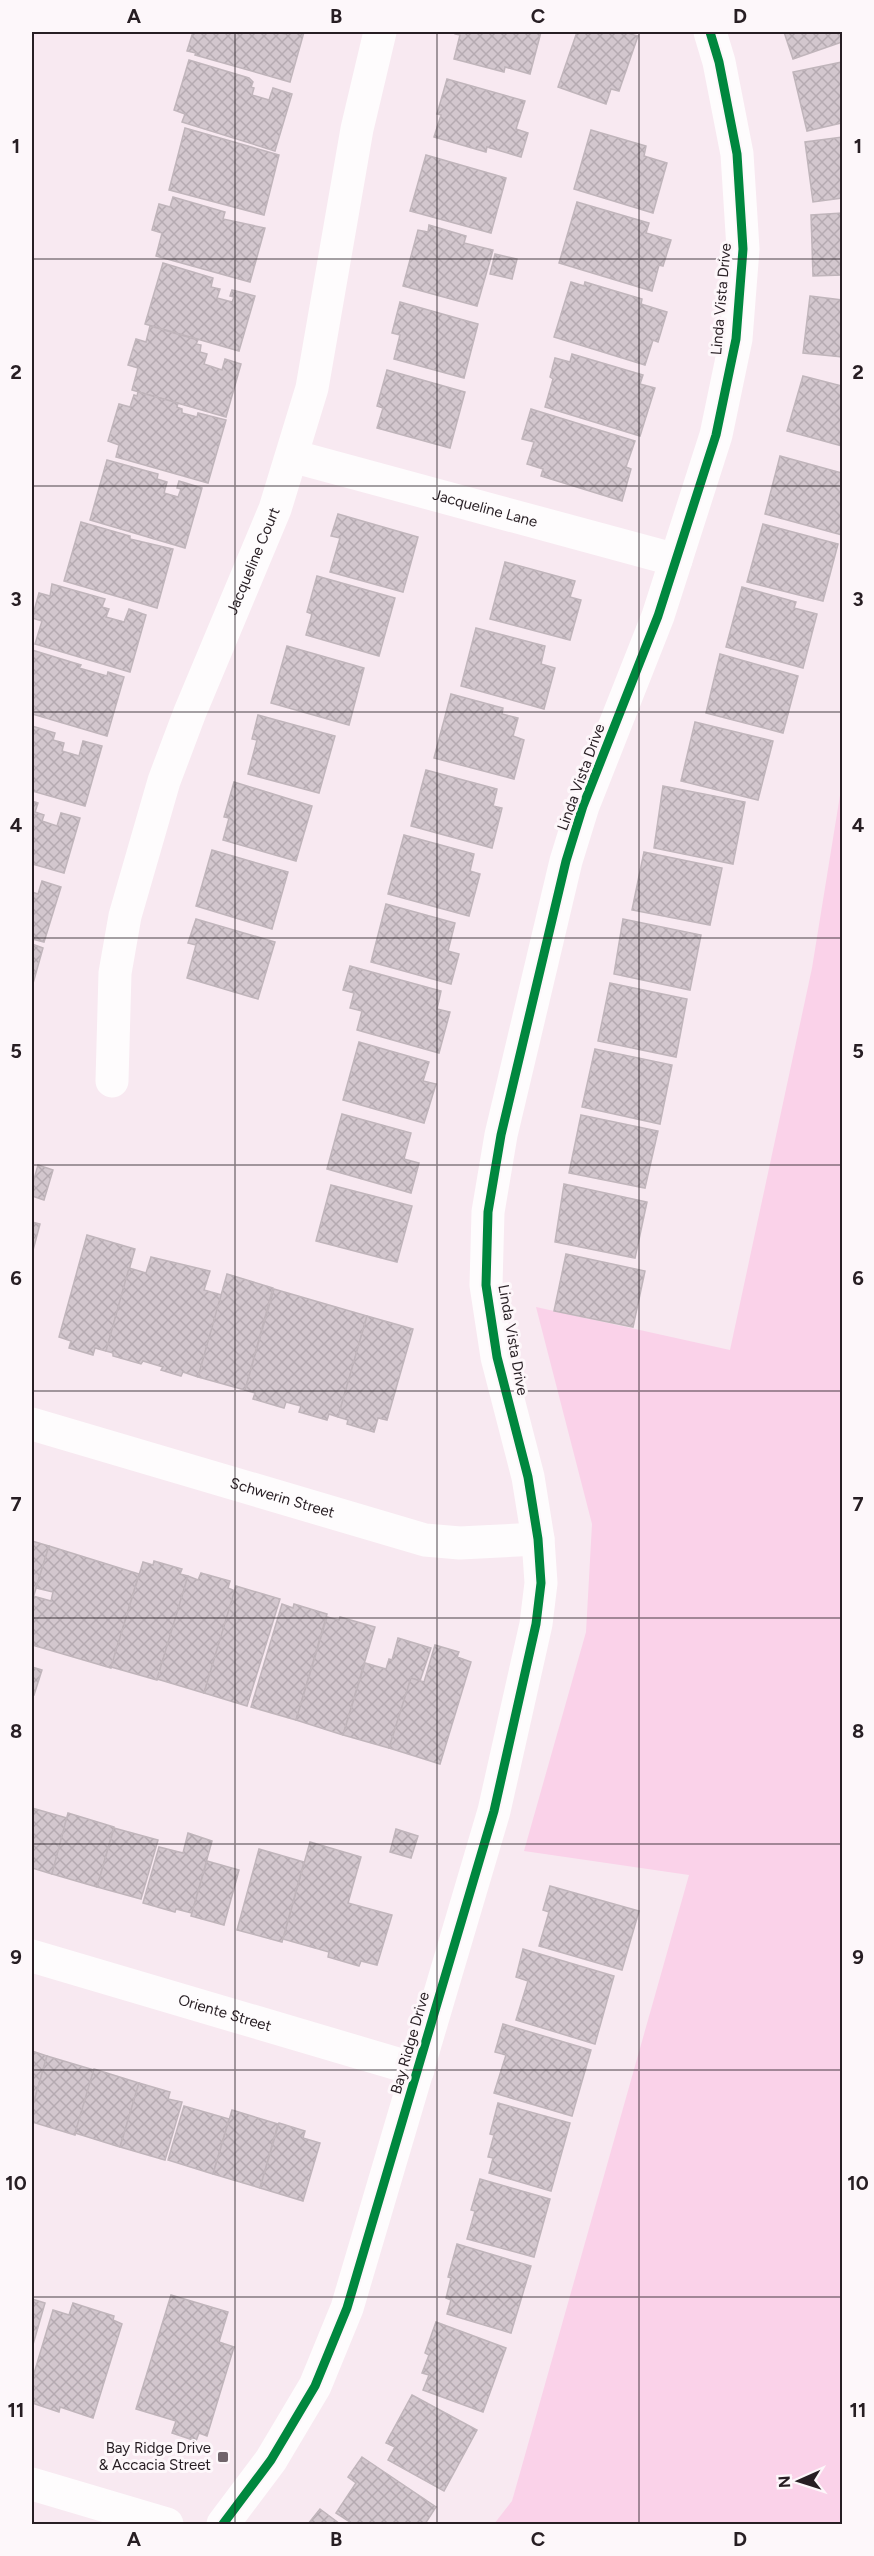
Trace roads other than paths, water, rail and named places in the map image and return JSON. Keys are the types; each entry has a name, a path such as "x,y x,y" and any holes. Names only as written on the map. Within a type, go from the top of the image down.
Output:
{"street":[{"name":"Jacqueline Court","path":"112,1081 115,973 125,916 142,852 190,712 275,509 312,388 357,129 380,32"},
{"name":"Linda Vista Drive","path":"538,1539 528,1477 496,1347 486,1285 488,1212 501,1135 567,861 583,807 654,627 676,560 716,435 736,339 742,249 737,154 719,62 710,32"},
{"name":"Jacqueline Lane","path":"292,456 676,560"},
{"name":"Schwerin Street","path":"32,1424 425,1540 460,1543 538,1539"},
{"name":"Bay Ridge Drive","path":"223,2524 271,2460 315,2386 347,2308 494,1811 536,1624 541,1583 538,1539"},
{"name":"Oriente Street","path":"32,1956 418,2070"},
{"path":"32,2484 167,2524"}],"place":[{"name":"Bay Ridge Drive & Accacia Street","path":"223,2457"}]}
